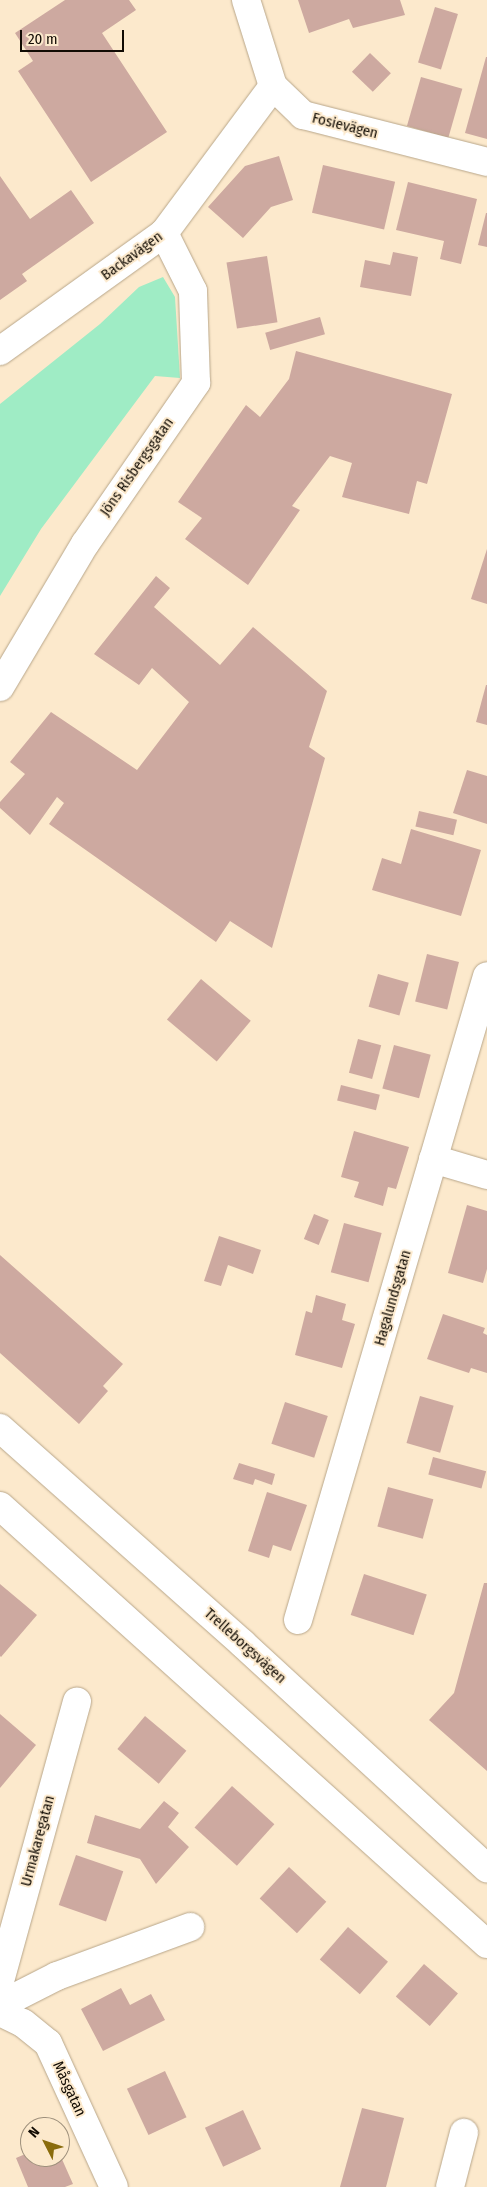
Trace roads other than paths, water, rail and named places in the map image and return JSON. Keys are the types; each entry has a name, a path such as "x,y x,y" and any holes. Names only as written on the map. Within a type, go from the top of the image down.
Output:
{"main road":[{"name":"Fosievägen","path":"246,0 273,86 303,115 487,162"},
{"name":"Backavägen","path":"0,351 164,234 273,86"},
{"name":"Jöns Risbergsgatan","path":"0,687 85,544 196,383 193,291 164,234"},
{"name":"Hagalundsgatan","path":"298,1620 487,976"},
{"path":"434,1159 487,1175"},
{"name":"Trelleborgsvägen","path":"0,1428 242,1643 487,1868"},
{"path":"0,1506 487,1944"},
{"name":"Urmakaregatan","path":"0,1981 77,1701"},
{"path":"0,2005 58,1976 190,1927"},
{"name":"Måsgatan","path":"0,2012 23,2023 48,2043 114,2187"},
{"path":"450,2187 464,2133"}]}
